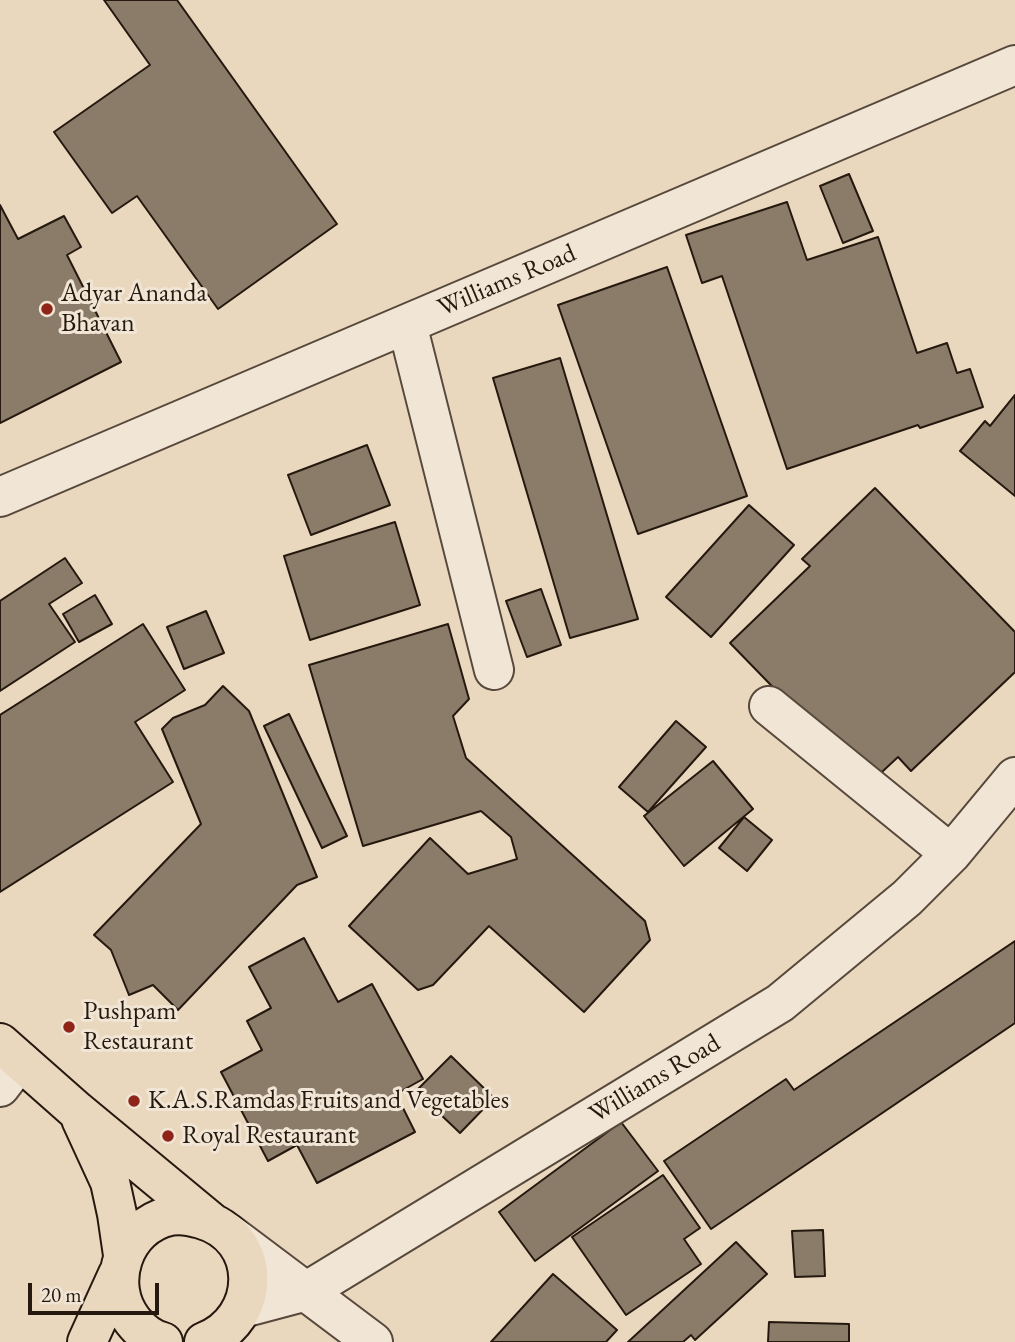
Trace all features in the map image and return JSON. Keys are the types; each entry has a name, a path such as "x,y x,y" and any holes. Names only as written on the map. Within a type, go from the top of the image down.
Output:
{"main road":[{"path":"7,1064 77,1111 220,1227 241,1249 248,1268 248,1288 243,1308 232,1324 216,1338 204,1342"},
{"path":"77,1111 110,1182 117,1214 121,1265 120,1295 127,1314 140,1329 159,1341"},
{"path":"87,1342 134,1237 150,1224 170,1216 191,1216 220,1227"}],"street":[{"name":"Williams Road","path":"0,497 1015,65"},
{"path":"407,324 494,670"},
{"path":"769,705 951,854"},
{"name":"Williams Road","path":"243,1308 307,1291 780,1003 907,898 951,854 1015,777"},
{"path":"220,1227 373,1342"}],"building":[{"path":"104,0 177,0 337,224 218,309 137,196 112,213 54,132 150,65"},
{"path":"849,174 873,231 843,243 820,186"},
{"path":"787,202 807,260 878,237 917,353 947,343 957,373 970,369 983,407 920,428 918,425 787,469 722,276 702,283 686,235"},
{"name":"Adyar Ananda Bhavan","path":"0,205 18,239 64,216 81,247 67,255 121,362 0,423"},
{"path":"667,267 747,496 638,534 558,305"},
{"path":"560,358 638,619 570,638 493,378"},
{"path":"1015,395 1015,496 960,451 985,421 990,426"},
{"path":"367,445 390,505 311,535 288,475"},
{"path":"875,488 1015,632 1015,672 911,771 898,757 868,785 730,643 810,566 802,559"},
{"path":"749,505 794,545 711,637 666,597"},
{"path":"395,522 420,605 310,640 284,556"},
{"path":"65,558 82,583 49,604 75,642 0,691 0,601"},
{"path":"541,589 561,645 527,657 506,601"},
{"path":"95,595 112,624 79,642 63,614"},
{"path":"206,611 224,653 184,669 167,627"},
{"path":"143,624 185,690 135,722 173,782 0,892 0,715"},
{"path":"448,624 469,699 453,716 466,758 645,921 650,940 584,1012 489,926 433,985 418,990 349,926 430,838 468,874 517,859 511,837 481,811 363,846 309,665"},
{"path":"223,686 249,711 317,877 297,885 178,1010 153,985 129,995 111,950 94,935 201,824 162,729 173,718 205,705"},
{"path":"289,714 347,836 322,848 264,726"},
{"path":"676,721 706,747 648,812 619,787"},
{"path":"713,761 753,809 684,866 644,816"},
{"path":"744,817 772,840 747,871 719,848"},
{"path":"304,938 338,1002 372,984 423,1079 396,1094 415,1132 317,1183 297,1145 268,1161 221,1072 262,1050 247,1021 271,1008 249,967"},
{"path":"1015,941 1015,1023 711,1229 664,1161 786,1079 794,1090"},
{"path":"451,1056 494,1098 460,1133 416,1091"},
{"path":"621,1122 658,1171 535,1261 499,1212"},
{"path":"663,1175 700,1228 684,1239 701,1264 626,1315 572,1237"},
{"path":"823,1230 825,1276 795,1277 792,1231"},
{"path":"736,1242 767,1274 695,1340 691,1335 683,1342 628,1342"},
{"path":"553,1274 617,1330 606,1342 491,1342"},
{"path":"769,1322 849,1324 849,1342 768,1342"}],"place":[{"name":"Adyar Ananda Bhavan","path":"47,309"},
{"name":"Pushpam Restaurant","path":"69,1027"},
{"name":"K.A.S.Ramdas Fruits and Vegetables","path":"134,1101"},
{"name":"Royal Restaurant","path":"168,1136"}]}
